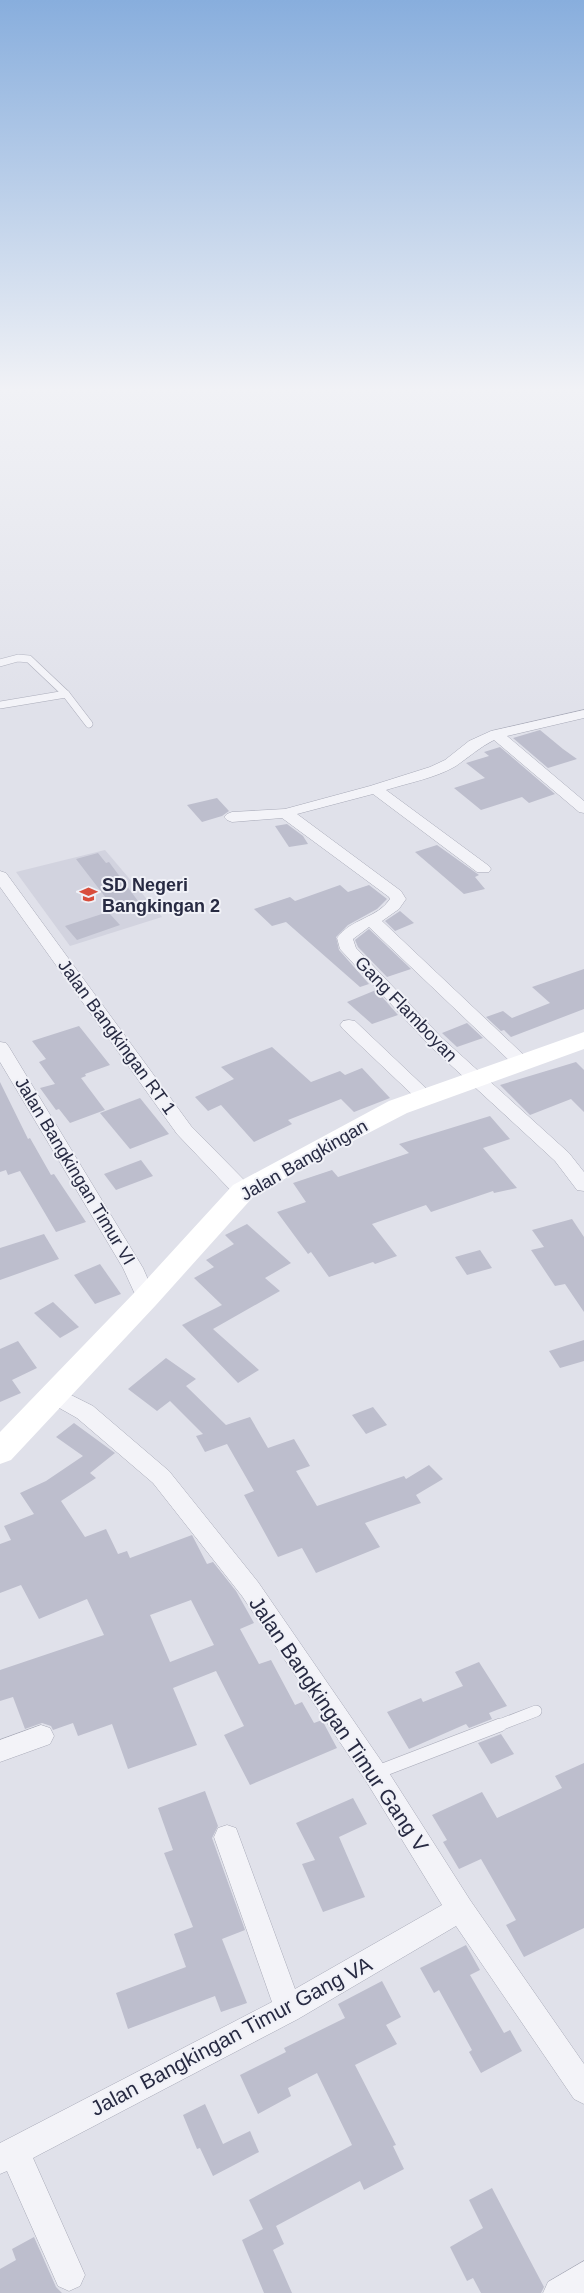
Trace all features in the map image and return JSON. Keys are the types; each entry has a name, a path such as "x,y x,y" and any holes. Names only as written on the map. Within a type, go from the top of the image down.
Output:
{"street":[{"path":"232,817 285,813 376,789 435,770 450,762 474,744 496,734 584,714"},
{"path":"496,734 584,809"},
{"path":"376,789 484,870"},
{"path":"285,813 395,894 398,899 396,904 372,920 521,1062"},
{"name":"Jalan Bangkingan RT 1","path":"0,876 184,1130 243,1191"},
{"name":"Gang Flamboyan","path":"372,920 351,930 345,938 348,949 436,1042 475,1078"},
{"path":"349,1025 425,1097"},
{"name":"Jalan Bangkingan","path":"0,1452 146,1298 243,1191 328,1143 398,1107 584,1040"},
{"name":"Jalan Bangkingan Timur VI","path":"0,1046 133,1268 146,1298"},
{"path":"475,1078 562,1157 584,1185"},
{"name":"Jalan Bangkingan Timur Gang V","path":"55,1395 84,1412 161,1477 250,1589 375,1773 460,1909 584,2089"},
{"path":"0,1751 41,1736"},
{"path":"227,1836 288,2009"},
{"name":"Jalan Bangkingan Timur Gang VA","path":"7,2155 288,2009 460,1909"},
{"path":"7,2155 69,2275"},
{"path":"559,2293 584,2277"}],"lane":[{"path":"0,662 18,658 29,659 66,694 89,724"},
{"path":"0,705 66,694"},
{"path":"375,1773 536,1711"}],"shaded area":[{"name":"SD Negeri Bangkingan 2","path":"105,850 162,917 70,946 16,872"}],"building":[{"path":"540,730 577,759 548,768 513,738"},
{"path":"500,747 555,794 529,803 522,797 481,810 454,788 485,778 466,763 489,756 484,752"},
{"path":"217,798 229,811 222,816 202,822 187,805"},
{"path":"287,824 303,836 308,844 289,847 275,826"},
{"path":"437,845 479,875 475,877 485,889 464,894 415,852"},
{"path":"98,853 106,863 109,862 138,901 113,907 76,859"},
{"path":"340,885 348,892 369,885 387,899 377,909 348,925 336,937 339,950 369,984 360,987 286,922 272,926 254,909 290,897 295,901"},
{"path":"400,911 414,923 395,931 385,921"},
{"path":"108,912 120,925 77,940 65,926"},
{"path":"369,929 411,969 387,977 358,947 355,940"},
{"path":"584,969 584,1009 511,1037 504,1030 501,1031 486,1017 503,1011 512,1018 550,1003 532,987"},
{"path":"376,990 398,1015 372,1024 347,1002"},
{"path":"467,1023 483,1038 457,1047 442,1033"},
{"path":"79,1026 110,1065 85,1074 86,1076 81,1078 105,1110 70,1123 59,1109 56,1110 40,1088 55,1084 39,1062 46,1059 32,1041"},
{"path":"272,1047 311,1082 340,1071 345,1075 362,1068 390,1098 354,1112 341,1099 288,1120 292,1124 254,1142 221,1105 208,1111 195,1097 234,1079 221,1067"},
{"path":"576,1062 584,1070 584,1112 571,1099 530,1115 500,1085"},
{"path":"0,1082 28,1139 30,1138 51,1175 54,1174 86,1222 56,1232 20,1171 8,1175 6,1170 0,1172"},
{"path":"140,1098 169,1134 130,1149 100,1113"},
{"path":"490,1116 510,1139 483,1148 517,1188 494,1193 493,1191 431,1212 426,1205 372,1224 397,1256 329,1277 311,1252 308,1254 277,1212 306,1202 293,1183 332,1170 338,1177 409,1153 399,1144"},
{"path":"141,1160 153,1176 116,1190 104,1174"},
{"path":"572,1219 584,1237 584,1312 565,1284 555,1286 531,1250 544,1247 532,1230"},
{"path":"247,1224 291,1263 265,1278 280,1291 213,1329 259,1370 238,1383 182,1325 222,1305 194,1278 214,1267 206,1260 234,1244 225,1235"},
{"path":"44,1234 59,1259 0,1280 0,1248"},
{"path":"480,1250 492,1268 467,1275 455,1257"},
{"path":"100,1264 121,1294 95,1304 74,1275"},
{"path":"53,1302 79,1327 60,1338 34,1313"},
{"path":"584,1340 584,1361 560,1368 549,1351"},
{"path":"18,1341 37,1368 12,1380 21,1393 0,1402 0,1349"},
{"path":"166,1358 196,1379 186,1386 226,1425 250,1417 268,1448 294,1439 310,1466 296,1471 317,1506 404,1476 406,1479 429,1465 443,1479 416,1495 421,1503 365,1523 380,1547 316,1573 302,1548 278,1557 244,1495 254,1491 227,1444 205,1452 196,1436 203,1434 170,1401 157,1411 128,1389"},
{"path":"373,1407 387,1425 366,1434 352,1415"},
{"path":"74,1423 115,1453 90,1473 96,1478 61,1501 85,1537 106,1529 118,1554 127,1551 130,1558 192,1535 207,1564 213,1562 236,1591 254,1623 240,1629 259,1664 271,1660 295,1705 302,1702 314,1723 322,1720 337,1748 250,1785 224,1735 244,1726 216,1671 173,1688 197,1745 128,1769 112,1724 78,1736 73,1723 53,1730 51,1726 42,1723 25,1729 13,1697 0,1701 0,1670 104,1635 87,1599 39,1619 21,1585 0,1593 0,1544 11,1540 4,1526 34,1514 20,1493 46,1481 83,1456 56,1437","holes":["191,1600 214,1645 170,1662 150,1615"]},
{"path":"479,1662 507,1706 489,1713 492,1719 469,1728 466,1724 409,1749 387,1712 421,1698 423,1702 463,1686 455,1672"},
{"path":"501,1734 514,1754 491,1764 478,1743"},
{"path":"584,1763 584,1928 524,1957 506,1925 516,1920 481,1859 459,1869 443,1842 447,1840 432,1815 482,1792 497,1818 562,1788 555,1776"},
{"path":"205,1791 218,1826 212,1838 245,1930 222,1939 247,2003 221,2012 215,1996 128,2029 116,1993 186,1967 174,1934 193,1927 164,1853 173,1850 158,1808"},
{"path":"353,1798 367,1824 339,1837 365,1897 323,1912 302,1864 315,1860 296,1823"},
{"path":"466,1945 480,1970 470,1975 504,2033 510,2030 522,2051 481,2073 469,2052 472,2050 439,1990 434,1993 420,1968"},
{"path":"382,1981 401,2017 386,2025 397,2044 355,2065 396,2145 393,2146 404,2169 364,2190 360,2181 276,2226 284,2244 273,2250 292,2293 264,2293 242,2240 263,2229 249,2200 352,2145 317,2073 288,2088 291,2096 258,2114 240,2075 286,2052 284,2048 345,2018 338,2004"},
{"path":"205,2104 223,2144 250,2131 259,2152 213,2176 200,2148 197,2149 183,2115"},
{"path":"492,2188 544,2287 541,2293 481,2293 473,2278 467,2281 450,2247 483,2228 469,2200"},
{"path":"34,2237 56,2287 62,2293 0,2293 0,2269 16,2260 12,2249"}],"place":[{"name":"SD Negeri Bangkingan 2","path":"88,895"}]}
